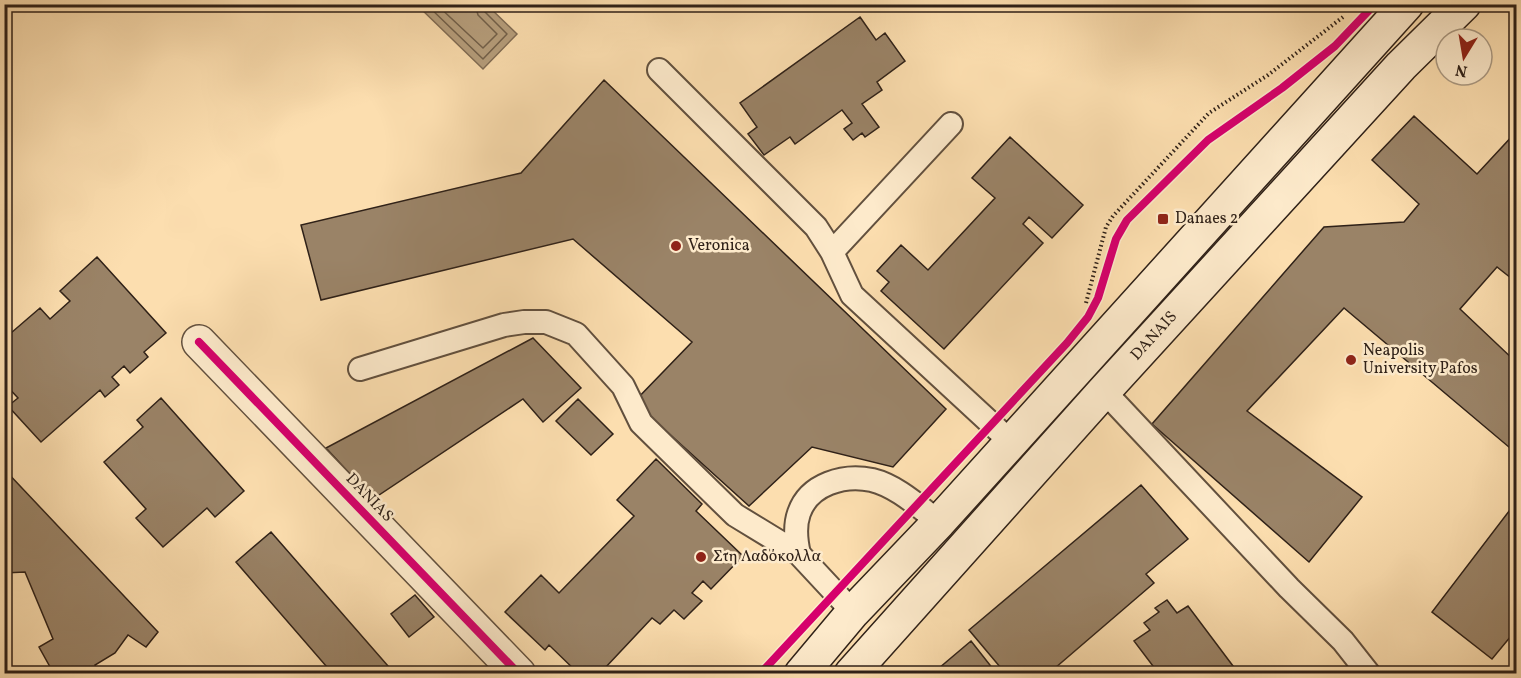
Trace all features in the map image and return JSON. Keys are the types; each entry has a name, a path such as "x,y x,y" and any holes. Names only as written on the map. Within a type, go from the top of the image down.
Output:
{"main road":[{"path":"801,674 853,612 939,522 1407,4"},
{"name":"DANAIS","path":"851,674 1104,391 1401,66 1464,4"},
{"name":"DANIAS","path":"199,342 519,674"}],"lane":[{"path":"659,70 816,227 832,252 852,295 1011,442"},
{"path":"832,252 951,124"},
{"path":"360,369 504,325 546,322 562,327 576,334 623,387 641,423 735,515 799,555 853,612"},
{"path":"1104,391 1289,588 1343,641 1369,674"},
{"path":"799,555 796,537 798,515 806,498 829,482 851,478 873,481 893,489 939,522"}],"path":[{"path":"1082,311 1091,287 1106,227 1113,216 1209,113 1268,75 1350,11"}],"water":[{"path":"417,5 487,5 517,34 483,69"}],"building":[{"path":"860,17 876,40 885,33 905,61 877,82 882,90 862,104 879,127 865,137 862,133 853,140 844,129 852,123 842,110 795,144 790,137 764,155 748,134 757,127 740,103"},
{"path":"604,80 946,409 893,467 812,447 749,506 634,402 692,342 573,239 321,300 301,225 521,173"},
{"path":"1414,116 1477,174 1516,132 1516,282 1497,267 1460,309 1516,362 1516,453 1344,308 1247,411 1362,497 1309,562 1152,424 1324,227 1404,222 1419,204 1372,160"},
{"path":"1010,137 1083,205 1052,238 1029,217 1023,224 1043,243 944,349 881,291 889,282 877,271 901,245 928,270 995,198 972,178"},
{"path":"97,257 166,333 144,352 148,357 130,373 124,366 112,377 119,385 105,397 100,390 41,442 8,406 18,398 4,383 4,339 40,308 50,319 70,301 60,291"},
{"path":"533,338 581,388 543,422 523,399 373,499 326,448"},
{"path":"161,398 244,491 215,517 207,508 163,547 136,518 146,509 104,462 143,427 137,420"},
{"path":"578,399 613,434 591,455 556,421"},
{"path":"656,459 702,504 696,511 743,556 711,589 703,581 692,593 702,601 684,619 674,610 660,624 652,618 605,668 611,674 579,674 549,645 545,650 505,612 541,575 559,593 634,516 617,500"},
{"path":"4,469 158,632 146,647 128,635 115,653 95,665 100,674 54,674 39,647 53,639 25,572 4,573"},
{"path":"1141,485 1188,539 1146,574 1154,583 1048,674 1006,674 969,630"},
{"path":"1516,502 1516,630 1492,659 1432,612"},
{"path":"271,532 395,674 333,674 236,562"},
{"path":"415,595 434,617 409,637 391,614"},
{"path":"1167,600 1177,613 1188,606 1233,666 1224,674 1159,674 1134,641 1150,630 1144,623 1159,612 1155,608"},
{"path":"971,641 997,674 932,674"}],"cycle path":[{"path":"760,674 1067,343 1088,317 1098,298 1116,239 1127,220 1208,140 1282,88 1335,46 1375,4"},
{"path":"199,342 519,674"}],"place":[{"name":"Danaes 2","path":"1163,219"},
{"name":"Veronica","path":"676,246"},
{"name":"Neapolis University Pafos","path":"1351,360"},
{"name":"Στη Λαδόκολλα","path":"701,557"}]}
